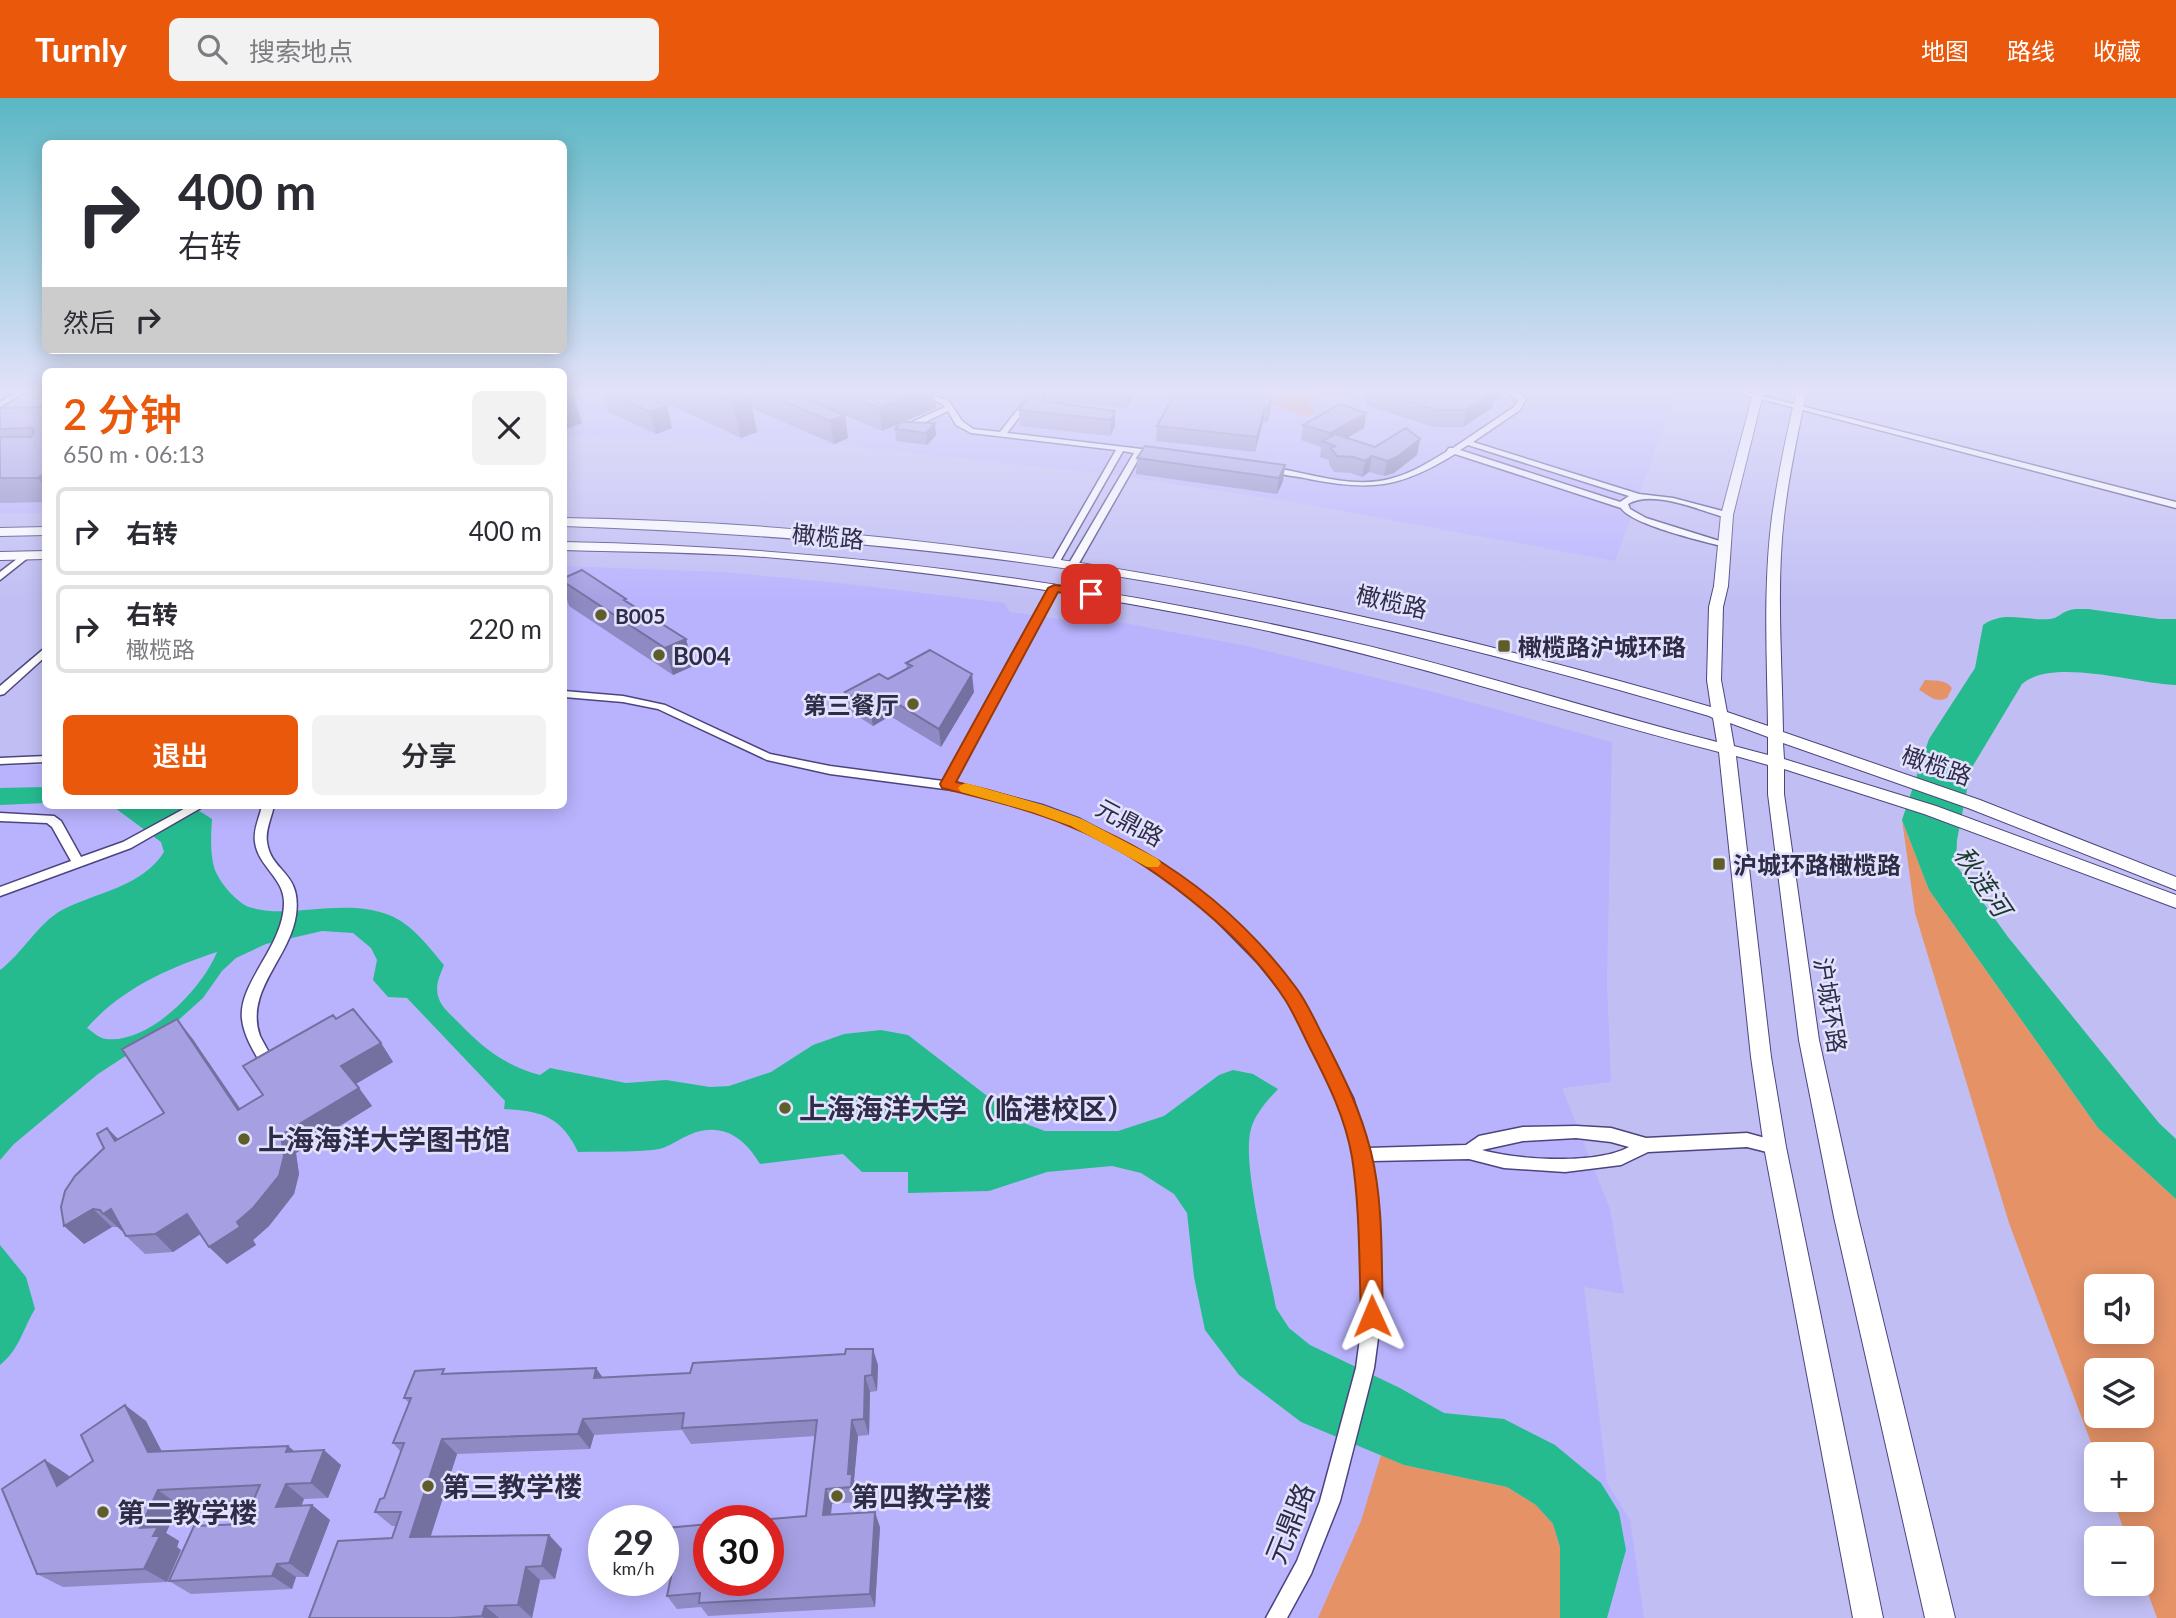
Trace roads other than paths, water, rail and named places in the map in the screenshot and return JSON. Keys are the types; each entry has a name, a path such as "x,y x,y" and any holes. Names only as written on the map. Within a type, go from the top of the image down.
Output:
{"main road":[{"path":"1741,461 1727,516 1715,631 1714,680 1727,749 1760,1058 1775,1147 1868,1618"},
{"name":"沪城环路","path":"1787,461 1778,519 1774,615 1778,806 1810,1040 1846,1217 1940,1618"},
{"name":"橄榄路","path":"567,522 836,537 968,550 1180,582 1363,619 1552,666 1719,715 1970,802 2176,884"},
{"path":"0,532 42,531"},
{"path":"567,534 619,547"},
{"name":"橄榄路","path":"567,546 696,550 871,564 1054,588 1205,615 1352,646 1843,781 1964,822 2176,902"},
{"path":"0,556 42,555"}],"street":[{"path":"1055,563 1114,461"},
{"path":"1073,565 1133,461"},
{"path":"1261,468 1376,484 1409,477 1435,461"},
{"path":"1485,461 1623,506 1630,514 1643,520 1725,544"},
{"path":"1526,461 1636,496 1663,498 1727,516"},
{"path":"2007,461 2176,505"},
{"path":"1105,476 1122,478"},
{"path":"1623,506 1626,500 1636,496"},
{"path":"0,577 26,555"},
{"path":"947,784 1054,588"},
{"path":"0,692 42,654"},
{"name":"元鼎路","path":"567,694 623,699 661,707 767,757 830,770 947,784 998,796 1076,822 1153,863 1208,904 1264,961 1292,996 1346,1098 1362,1155 1368,1206 1372,1316 1365,1368 1330,1502 1304,1567 1276,1618"},
{"path":"0,761 42,759"},
{"path":"0,892 79,864 145,836 192,809"},
{"path":"266,1060 252,1037 250,1001 257,982 279,944 291,905 290,890 261,844 260,834 267,809"},
{"path":"0,817 50,819 57,824 79,864"},
{"path":"1469,1152 1479,1143 1523,1135 1576,1132 1611,1135 1646,1145 1747,1140 1775,1147"},
{"path":"1362,1155 1469,1152 1483,1158 1528,1164 1589,1162 1623,1157 1646,1145"}],"place":[{"name":"B005","path":"601,615"},
{"name":"橄榄路沪城环路","path":"1504,646"},
{"name":"B004","path":"659,655"},
{"name":"第三餐厅","path":"913,704"},
{"name":"沪城环路橄榄路","path":"1719,864"},
{"name":"上海海洋大学（临港校区）","path":"785,1108"},
{"name":"上海海洋大学图书馆","path":"244,1139"},
{"name":"第三教学楼","path":"428,1486"},
{"name":"第四教学楼","path":"837,1496"},
{"name":"第二教学楼","path":"103,1512"}],"water label":[{"name":"秋涟河","path":"1983,881"}]}
